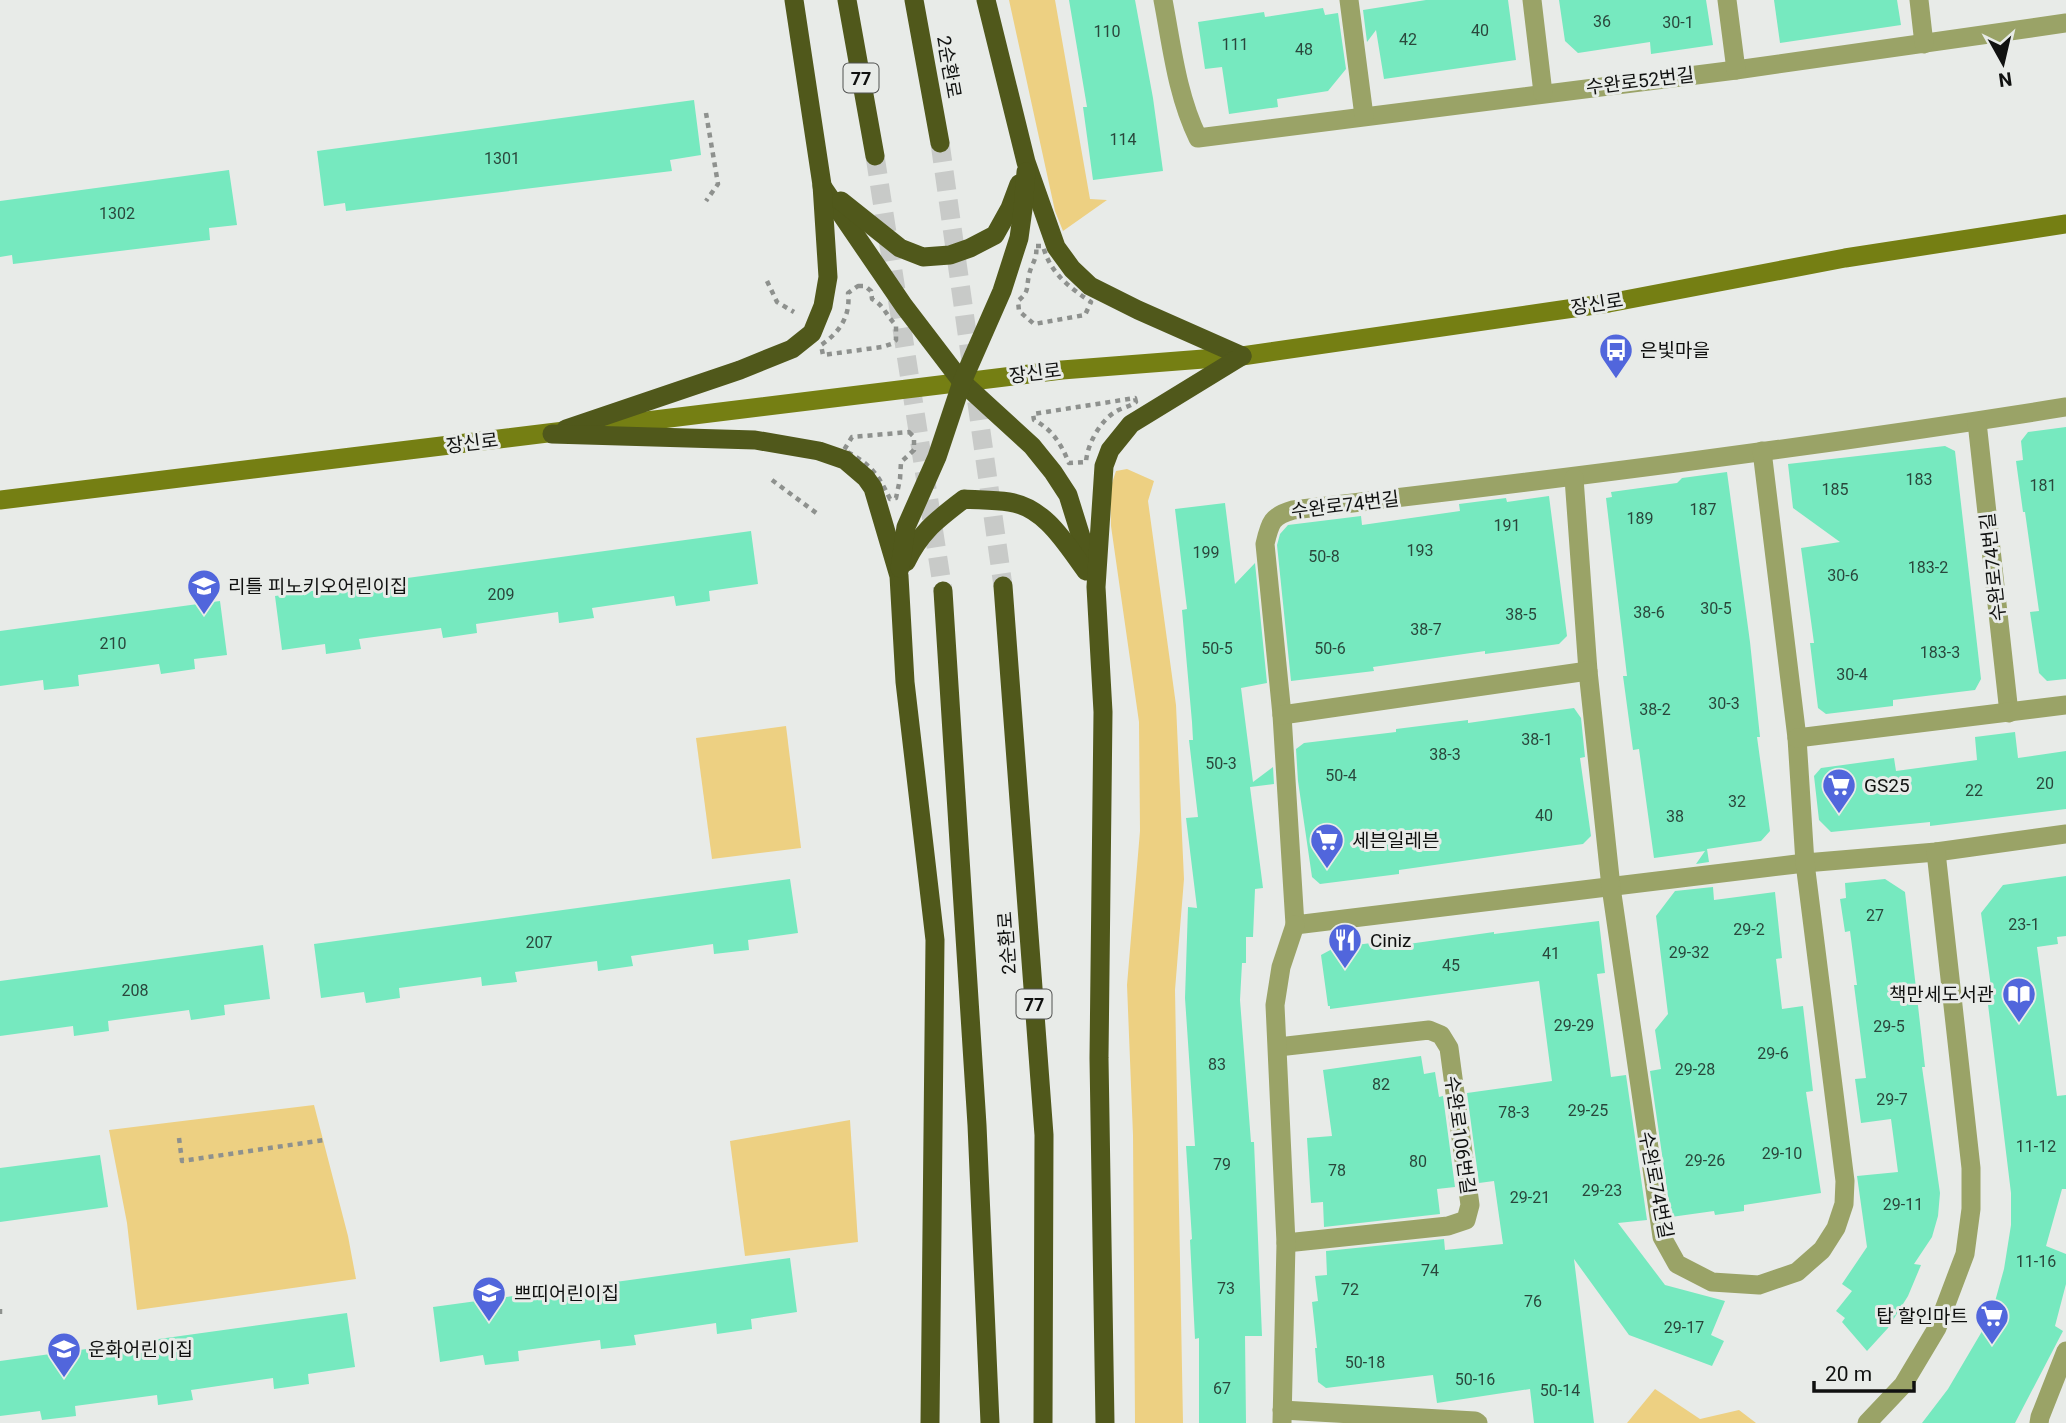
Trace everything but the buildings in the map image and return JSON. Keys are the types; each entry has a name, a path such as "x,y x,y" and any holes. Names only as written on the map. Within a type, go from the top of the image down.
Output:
{"highway":[{"path":"552,434 740,370 792,349 812,333 823,306 828,277 822,185 794,0"},
{"name":"77","path":"847,0 875,156"},
{"name":"2순환로","path":"914,0 940,143"},
{"path":"986,0 1026,162 1056,247 1090,286 1242,356"},
{"path":"822,185 900,248 923,257 950,255 995,235 1010,208 1026,162"},
{"path":"930,1423 934,940 905,682 899,576 906,527 937,457 962,382 1002,291 1019,238 1026,162"},
{"path":"822,185 904,306 962,382 1032,446 1061,483 1068,495 1096,587"},
{"path":"1105,1423 1099,1058 1103,712 1096,587 1104,466 1110,450 1131,424 1242,356"},
{"path":"552,434 755,440 819,451 845,460 866,478 873,488 899,576"},
{"path":"899,576 914,547 930,525 964,499 1012,502 1041,516 1063,539 1096,587"},
{"name":"2순환로","path":"1003,586 1044,1135 1043,1423"},
{"path":"943,591 977,1125 990,1423"}],"main road":[{"name":"장신로","path":"0,500 1062,370 1242,356 1609,303 1846,258 2066,224"}],"street":[{"name":"수완로52번길","path":"1163,0 1187,116 1198,138 1736,69 2066,23"},
{"path":"1349,0 1364,116"},
{"path":"1532,0 1544,93"},
{"path":"1727,0 1736,69"},
{"path":"1919,0 1924,44"},
{"name":"수완로74번길","path":"1295,925 1282,715 1265,544 1273,518 1293,510 1574,478 1977,422 2066,407"},
{"name":"수완로74번길","path":"1977,422 2009,713"},
{"name":"수완로74번길","path":"1574,478 1588,671 1611,887 1662,1237 1677,1264 1712,1282 1759,1285 1797,1272 1822,1250 1836,1228 1844,1204 1844,1181 1805,863 1797,738 1762,451"},
{"path":"1282,715 1588,671"},
{"path":"1797,738 2066,705"},
{"path":"1478,1423 1282,1416 1286,1243 1275,1005 1281,967 1295,925 1805,863 1936,852 2066,834"},
{"path":"1867,1423 1903,1385 1937,1328 1965,1254 1971,1209 1971,1168 1936,852"},
{"name":"수완로106번길","path":"1278,1047 1429,1030 1441,1035 1448,1048 1470,1205 1466,1220 1448,1226 1286,1243"},
{"path":"2039,1423 2066,1351"}],"path":[{"path":"706,113 718,184 706,201"},
{"path":"1036,246 1043,246 1046,259 1063,282 1091,302 1085,315 1034,324 1018,311 1018,301 1025,296 1029,275 1037,256 1036,246"},
{"path":"767,281 777,302 800,316"},
{"path":"858,286 865,286 896,325 895,340 882,347 823,355 821,345 835,335 846,316 850,304 848,293 858,286"},
{"path":"1135,398 1136,402 1115,411 1104,422 1086,452 1086,462 1069,463 1060,442 1042,424 1034,420 1033,414 1135,398"},
{"path":"772,480 819,515"},
{"path":"179,1138 182,1161 324,1140"},
{"path":"0,1309 0,1317"}],"shaded area":[{"path":"1009,0 1055,0 1090,199 1107,200 1063,231 1055,211"},
{"path":"1127,469 1154,481 1148,501 1176,705 1184,879 1175,990 1183,1423 1135,1423 1133,1135 1127,985 1140,831 1139,722 1111,526 1110,489 1116,471"},
{"path":"786,726 801,848 712,859 696,738"},
{"path":"314,1105 348,1236 356,1279 137,1310 127,1223 109,1130"},
{"path":"850,1120 858,1242 745,1256 730,1141"},
{"path":"1655,1389 1700,1419 1739,1410 1756,1423 1627,1423"}],"tunnel":[{"path":"940,143 1003,586"},
{"path":"875,156 943,591"}],"place":[{"name":"은빛마을","path":"1616,380"},
{"name":"리틀 피노키오어린이집","path":"204,616"},
{"name":"GS25","path":"1839,815"},
{"name":"세븐일레븐","path":"1327,870"},
{"name":"Ciniz","path":"1345,970"},
{"name":"책만세도서관","path":"2019,1024"},
{"name":"쁘띠어린이집","path":"489,1323"},
{"name":"탑 할인마트","path":"1992,1346"},
{"name":"운화어린이집","path":"64,1379"}]}
